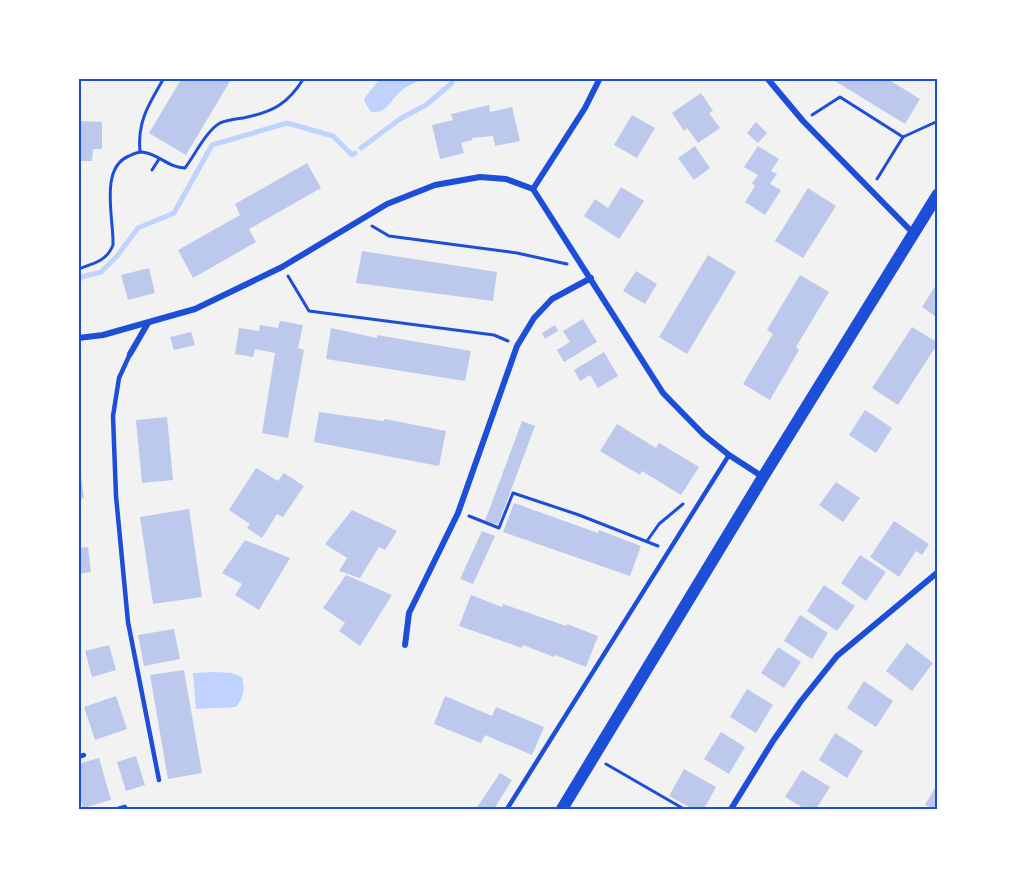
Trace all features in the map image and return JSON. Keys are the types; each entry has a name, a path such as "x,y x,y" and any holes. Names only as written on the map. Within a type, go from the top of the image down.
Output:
{"main road":[{"path":"562,809 763,477 914,234 936,203"}],"street":[{"path":"534,189 585,108 600,78"},
{"path":"767,78 803,121 914,234"},
{"path":"78,338 103,335 195,309 282,267 387,204 435,185 480,177 506,179 534,189 663,393 683,415 729,455 763,477"},
{"path":"405,645 409,613 458,513 517,346 534,318 552,299 591,278"},
{"path":"130,354 148,323"},
{"path":"731,809 773,741 837,656 938,572"}],"lane":[{"path":"130,354 119,378 113,416 116,496 128,622 159,780"},
{"path":"507,809 729,455"},
{"path":"118,809 125,807"}],"path":[{"path":"140,152 138,136 144,113 164,78"},
{"path":"78,269 98,262 110,253 113,245 110,180 114,169 122,159 140,152 152,154 178,168 185,168 214,128 221,122 254,116 285,104 304,78"},
{"path":"803,121 840,97 903,137"},
{"path":"870,191 903,137 938,121"},
{"path":"152,170 159,159"},
{"path":"360,219 389,236 517,253 585,268"},
{"path":"282,267 309,311 494,335 517,346"},
{"path":"458,513 499,528 513,493 541,501 668,550"},
{"path":"647,541 659,524 689,500 702,498"},
{"path":"594,758 684,809"}],"water":[{"path":"381,78 422,78 401,91 385,109 371,112 364,101"},
{"path":"193,673 232,673 242,677 244,689 241,700 236,707 196,709"}],"building":[{"path":"182,78 225,78 230,81 186,155 149,133"},
{"path":"830,78 886,78 920,99 905,124"},
{"path":"701,93 713,111 709,113 720,128 698,143 687,128 684,131 672,113"},
{"path":"489,105 490,112 512,107 520,141 495,146 493,136 472,138 472,140 461,143 464,153 440,159 432,125 453,120 451,114"},
{"path":"632,115 655,128 637,158 614,145"},
{"path":"78,121 102,122 102,149 93,149 92,161 78,161"},
{"path":"756,122 767,133 758,143 747,133"},
{"path":"695,146 710,168 694,180 678,158"},
{"path":"758,146 779,159 771,171 777,174 770,184 781,190 765,215 745,202 755,186 752,183 758,175 744,167"},
{"path":"307,163 321,188 249,229 256,242 193,278 178,250 240,215 235,204"},
{"path":"621,187 644,201 619,239 584,216 595,199 608,208"},
{"path":"808,188 836,206 803,258 775,241"},
{"path":"362,251 497,272 493,301 356,283"},
{"path":"708,255 736,272 687,354 659,337"},
{"path":"149,268 155,293 128,300 121,275"},
{"path":"636,271 657,284 645,304 623,291"},
{"path":"800,275 829,292 796,347 799,350 770,400 743,384 773,334 767,330"},
{"path":"938,282 938,318 922,307"},
{"path":"583,319 597,342 564,362 557,350 570,342 563,331"},
{"path":"280,321 303,325 298,348 304,350 288,438 262,433 275,353 255,349 253,357 235,354 239,328 259,331 260,325 278,328"},
{"path":"555,325 558,331 545,339 542,333"},
{"path":"912,327 938,343 898,405 872,388"},
{"path":"331,328 377,338 377,335 471,351 465,381 326,359"},
{"path":"191,332 195,345 174,350 170,337"},
{"path":"604,352 618,376 598,388 590,375 580,381 574,370"},
{"path":"865,410 892,428 876,453 849,435"},
{"path":"319,412 383,421 385,419 446,431 439,466 314,442"},
{"path":"167,417 173,480 142,483 136,420"},
{"path":"522,421 535,426 498,525 485,521"},
{"path":"617,424 656,448 659,443 699,467 681,495 642,471 640,475 600,451"},
{"path":"256,468 278,481 284,473 304,486 283,517 277,514 262,538 247,528 250,524 229,510"},
{"path":"80,470 84,498 78,499 78,471"},
{"path":"836,482 860,498 843,522 819,505"},
{"path":"514,503 641,546 630,576 503,532"},
{"path":"189,509 202,597 153,604 140,517"},
{"path":"352,510 397,531 385,550 379,547 360,578 339,571 347,558 325,544"},
{"path":"894,521 929,544 922,555 916,551 899,577 870,557"},
{"path":"482,531 495,536 473,584 460,579"},
{"path":"245,540 290,558 259,610 235,595 242,584 222,573"},
{"path":"88,547 91,572 78,574 78,548"},
{"path":"860,555 886,572 866,601 841,583"},
{"path":"346,575 392,595 360,646 339,631 345,623 323,608"},
{"path":"824,585 855,606 837,631 807,611"},
{"path":"471,595 502,607 503,604 566,626 567,624 598,636 586,667 555,655 554,657 523,645 522,648 459,626"},
{"path":"800,615 828,633 812,659 784,641"},
{"path":"174,629 180,659 144,666 138,635"},
{"path":"907,643 933,663 912,691 886,671"},
{"path":"109,645 116,670 92,677 85,651"},
{"path":"778,647 801,662 784,688 761,673"},
{"path":"184,670 202,773 168,779 150,675"},
{"path":"864,681 893,701 876,727 847,708"},
{"path":"747,689 773,705 756,733 730,717"},
{"path":"116,696 127,729 95,740 84,707"},
{"path":"445,696 492,716 496,707 544,727 532,755 485,735 481,743 434,724"},
{"path":"721,732 745,747 729,774 704,759"},
{"path":"835,733 863,751 847,778 819,760"},
{"path":"136,756 145,785 126,791 117,762"},
{"path":"99,758 111,800 83,808 78,789 78,764"},
{"path":"684,769 716,787 704,809 693,809 669,796"},
{"path":"802,770 830,787 816,809 805,809 785,797"},
{"path":"500,773 512,780 494,809 476,809"},
{"path":"938,783 938,809 933,809 925,805"}],"waterway":[{"path":"361,148 400,119 426,105 452,83 451,78"},
{"path":"78,278 101,272 117,256 138,228 174,213 212,145 287,123 333,136 352,155 355,153"}]}
